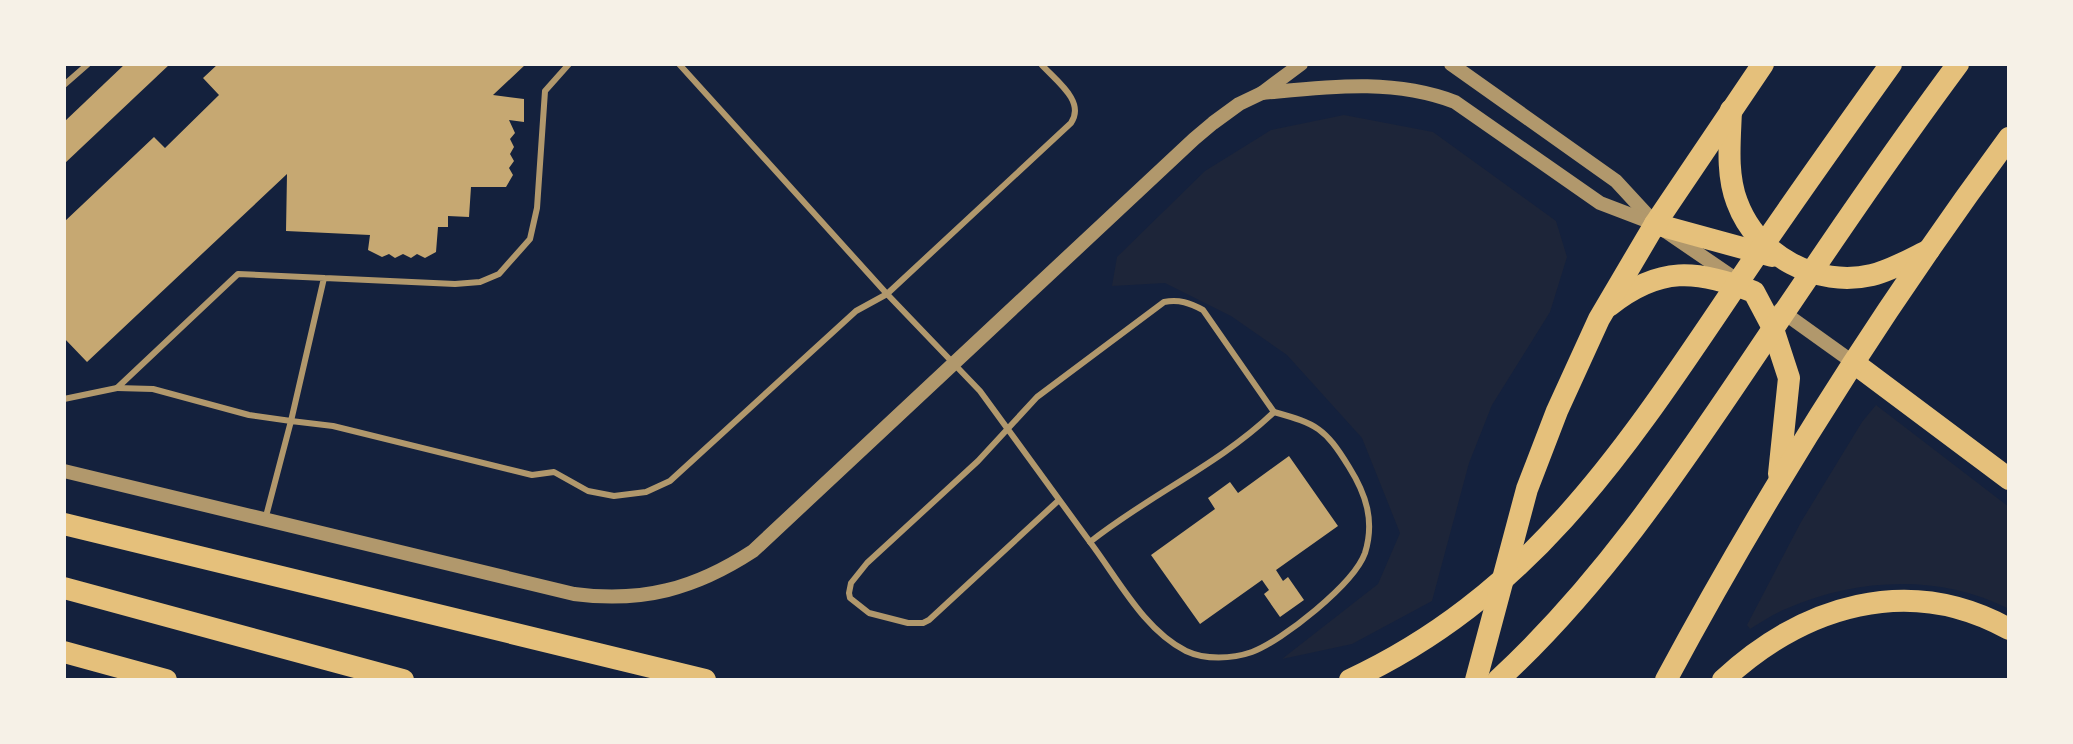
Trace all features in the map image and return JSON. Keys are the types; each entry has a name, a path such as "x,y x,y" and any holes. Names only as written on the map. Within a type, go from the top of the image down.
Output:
{"highway":[{"path":"1476,680 1527,489 1599,319 1655,224 1763,64"},
{"path":"1350,680 1402,653 1475,605 1552,534 1591,491 1656,404 1782,216 1891,64"},
{"path":"1498,680 1585,592 1651,507 1880,172 1958,64"},
{"path":"1731,110 1730,161 1737,202 1756,233 1781,259 1801,270 1821,275 1861,277 1884,272 1930,249"},
{"path":"1666,680 1778,483 1930,249 2009,138"},
{"path":"1655,224 1709,248 1781,259"},
{"path":"1599,319 1610,305 1638,286 1672,276 1705,275 1754,292 1772,326 1789,378 1778,483"},
{"path":"1854,363 2009,479"},
{"path":"64,524 705,680"},
{"path":"64,588 403,680"},
{"path":"1723,680 1752,654 1790,629 1826,614 1864,604 1893,601 1941,604 1978,614 2009,629"},
{"path":"64,652 166,680"}],"street":[{"path":"64,471 574,594 601,598 657,593 712,576 753,551 1194,139 1239,104 1262,93 1301,64"},
{"path":"1451,64 1616,181 1655,224"},
{"path":"1262,93 1359,85 1434,94 1479,116 1600,203 1655,224"},
{"path":"1709,248 1754,292 1854,363"}],"lane":[{"path":"64,85 88,64"},
{"path":"117,388 238,274 455,284 490,278 508,266 530,239 536,220 545,91 569,64"},
{"path":"679,64 887,294 980,391 1007,428 1059,500 1090,542 1159,631 1189,652 1204,657 1253,652 1337,592 1364,555 1369,513 1364,490 1324,431 1308,422 1274,412 1203,310 1175,300 1164,302 1142,317 1037,397 1007,428 978,461 867,563 851,583 850,598 869,613 908,623 923,623 1059,500"},
{"path":"64,399 117,388 153,389 249,415 333,426 532,475 554,472 598,494 614,496 646,492 680,473 856,311 887,294 1074,120 1077,112 1074,101 1041,64"},
{"path":"265,520 324,278"},
{"path":"1090,542 1252,433 1274,412"}],"shaded area":[{"path":"1344,115 1433,132 1556,221 1567,257 1550,312 1492,405 1469,463 1432,601 1352,644 1282,659 1378,584 1400,533 1362,438 1287,355 1231,316 1165,283 1112,286 1117,257 1205,171 1271,130"},
{"path":"1876,405 2009,507 2009,609 1983,598 1927,585 1870,586 1815,598 1783,610 1750,629 1747,625 1801,522 1862,422"}],"building":[{"path":"125,64 170,64 64,164 64,122"},
{"path":"218,64 526,64 493,95 524,99 524,122 509,120 515,133 510,139 514,147 510,154 514,161 509,168 513,175 506,187 471,187 469,217 448,216 448,227 438,227 436,252 425,258 417,254 411,258 403,254 395,258 389,254 382,257 368,250 370,235 286,231 287,174 87,362 64,338 64,222 154,137 165,148 219,95 203,78"},
{"path":"1289,456 1338,526 1276,570 1283,581 1288,577 1304,600 1280,617 1264,594 1269,590 1262,580 1200,624 1151,555 1215,509 1208,498 1230,482 1238,493"}]}
